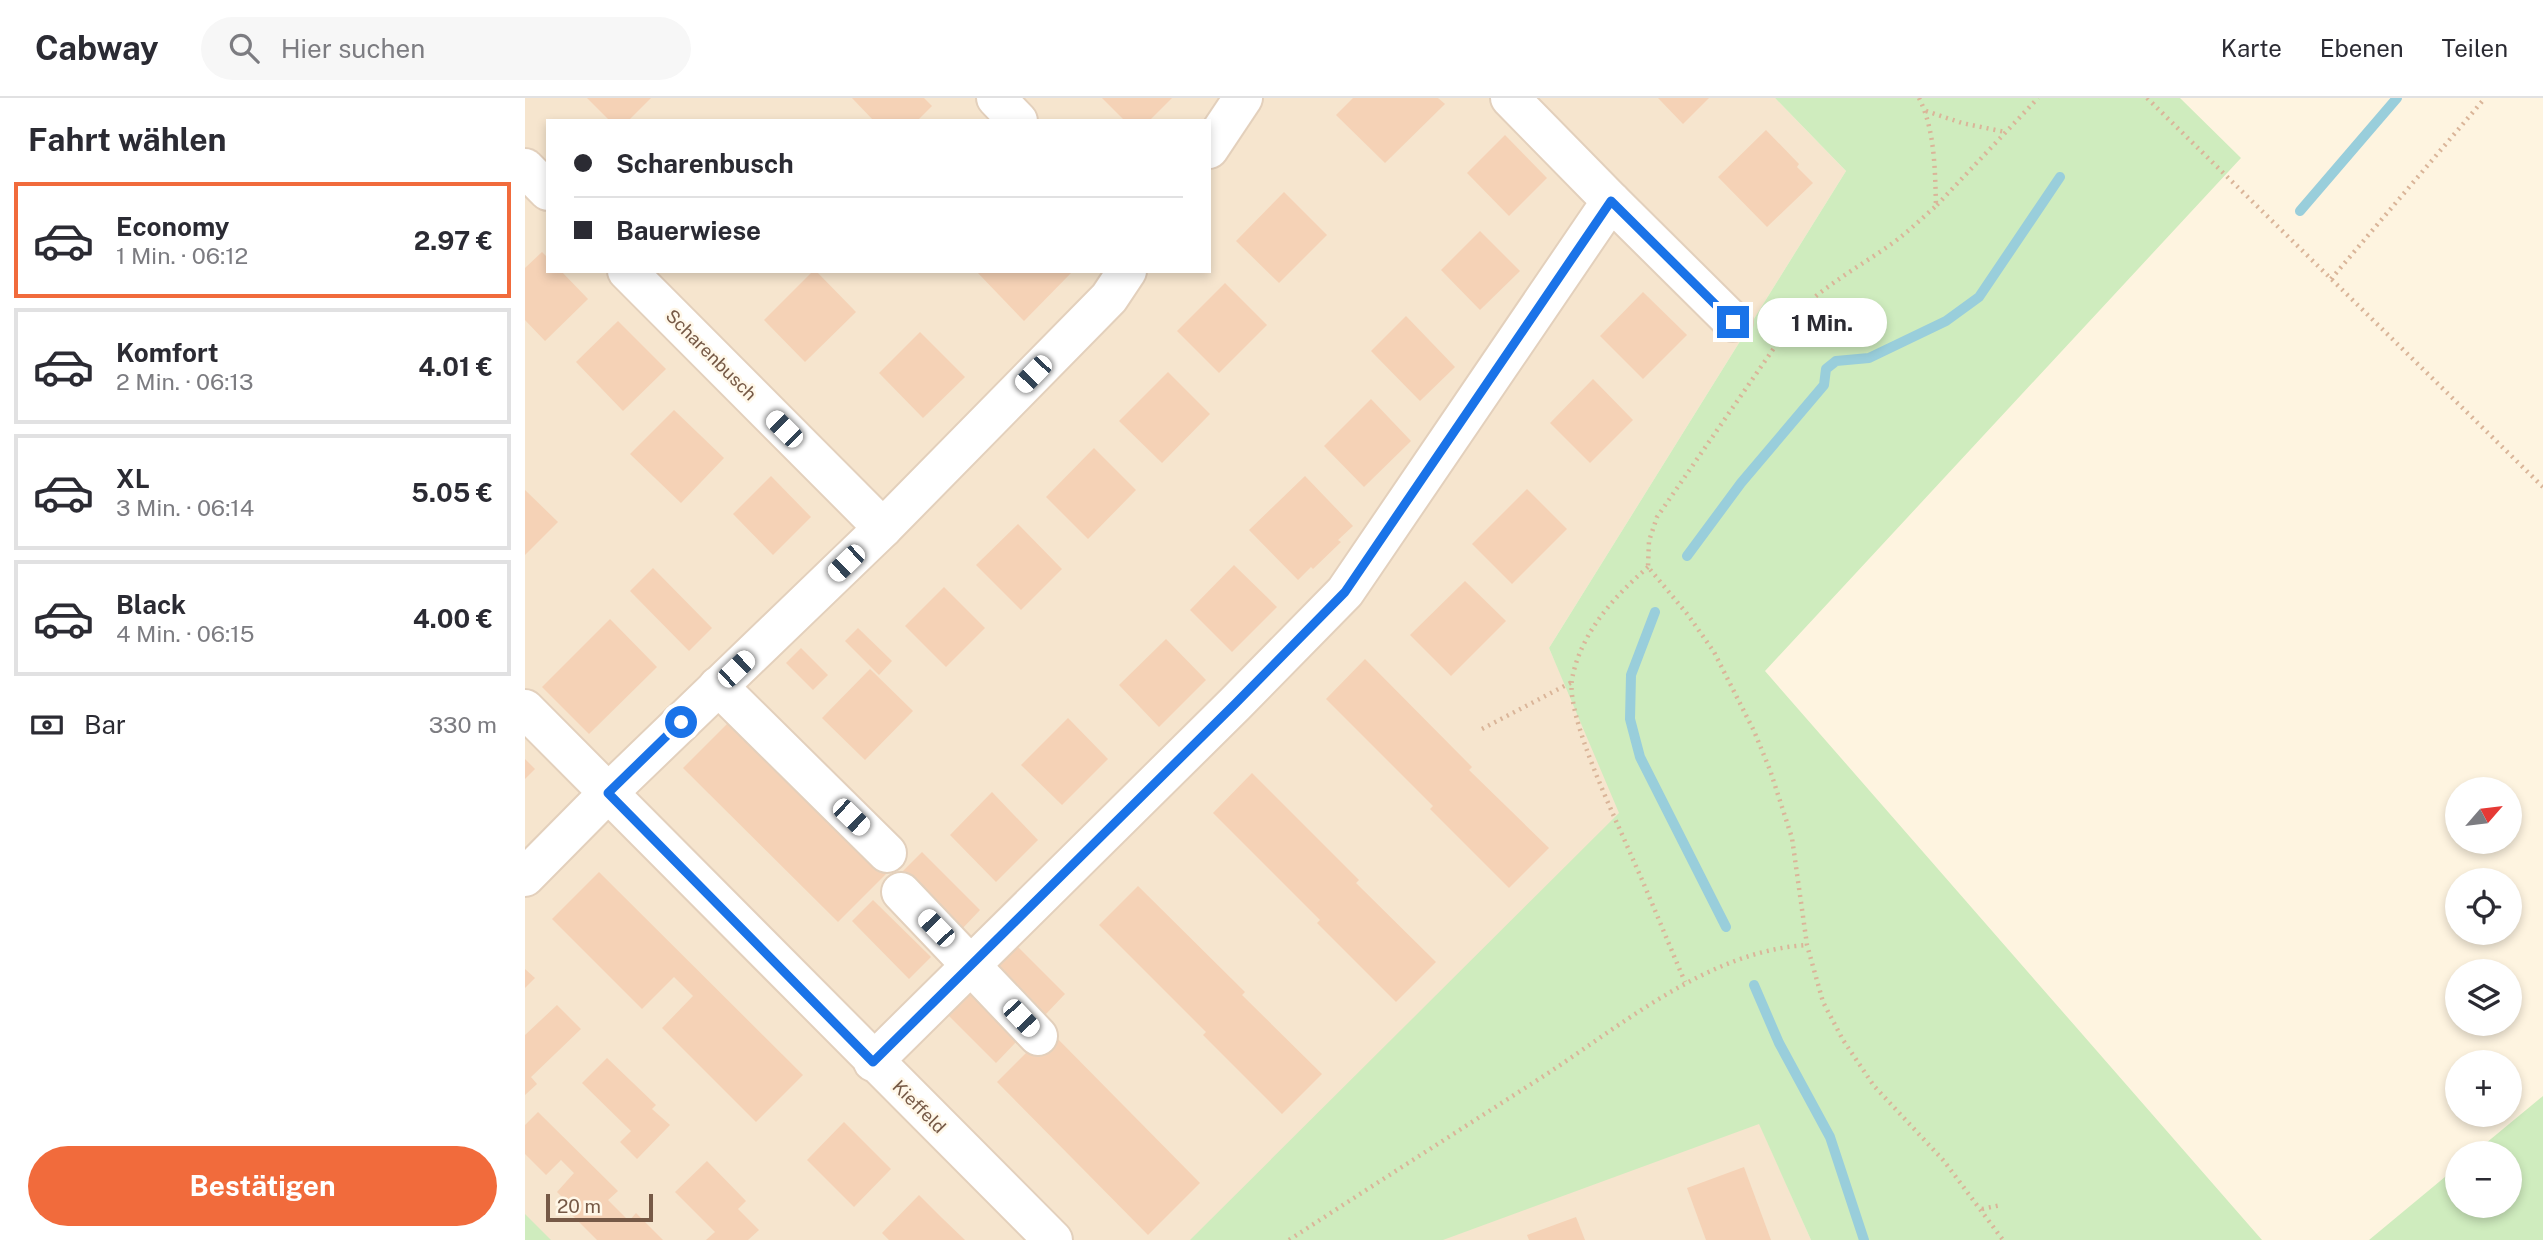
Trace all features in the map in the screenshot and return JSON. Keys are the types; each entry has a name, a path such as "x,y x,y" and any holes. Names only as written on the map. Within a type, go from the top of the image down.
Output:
{"street":[{"path":"996,98 1016,119"},
{"path":"1211,146 1243,98"},
{"path":"1510,98 1733,322"},
{"path":"525,169 546,189"},
{"path":"873,1062 1345,592 1611,201"},
{"name":"Scharenbusch","path":"629,273 883,528"},
{"path":"525,877 608,793 883,528 1109,298 1126,273"},
{"path":"718,687 887,853"},
{"path":"525,709 608,793"},
{"name":"Kieffeld","path":"608,793 1053,1240"},
{"path":"901,892 1038,1036"}],"path":[{"path":"1919,98 1925,110 1934,159 1937,206"},
{"path":"1685,982 1588,754 1571,682 1579,655 1593,626 1620,592 1648,567 1650,541 1657,517 1801,309 1854,268 1892,244 1937,206 2038,98"},
{"path":"2147,98 2543,486"},
{"path":"2331,279 2485,98"},
{"path":"1925,110 1962,123 2006,132"},
{"path":"1648,567 1688,615 1714,652 1754,731 1792,838 1807,945 1823,1002 1843,1040 1866,1075 1900,1116 1944,1161 2003,1240"},
{"path":"1482,729 1571,682"},
{"path":"1289,1240 1685,982 1761,952 1807,945"},
{"path":"1982,1209 2001,1205"}],"shaded area":[{"path":"525,98 1775,98 1846,171 1549,648 1811,1240 525,1240"}],"green space":[{"path":"1775,98 2180,98 2241,158 1765,671 2262,1240 1811,1240 1759,1124 1443,1240 1190,1240 1619,813 1549,648 1846,171"},
{"path":"2543,1096 2543,1240 2369,1240 2445,1177 2445,1218 2522,1218 2522,1141 2489,1141 2505,1127 2522,1127 2522,1113"},
{"path":"525,1214 551,1240 525,1240"}],"building":[{"path":"587,98 651,98 630,119 608,119"},
{"path":"852,98 924,98 932,106 919,119 872,119"},
{"path":"1102,98 1172,98 1151,119 1123,119"},
{"path":"1353,98 1438,98 1445,104 1385,163 1336,115"},
{"path":"1658,98 1709,98 1683,124"},
{"path":"1766,130 1799,164 1797,167 1813,183 1767,227 1718,177"},
{"path":"1505,135 1547,178 1509,216 1467,173"},
{"path":"1284,192 1327,235 1279,283 1236,241"},
{"path":"1480,231 1520,271 1480,310 1441,270"},
{"path":"542,252 546,256 546,273 563,273 588,299 545,341 525,320 525,268"},
{"path":"811,273 818,273 856,312 805,362 764,320"},
{"path":"978,273 1071,273 1024,321"},
{"path":"1225,283 1267,325 1219,373 1177,331"},
{"path":"1643,292 1687,335 1643,379 1600,336"},
{"path":"1406,316 1455,367 1420,401 1371,351"},
{"path":"618,321 666,369 623,411 576,362"},
{"path":"920,332 965,377 923,418 879,373"},
{"path":"1168,372 1210,414 1162,463 1119,421"},
{"path":"1593,379 1633,420 1590,463 1550,423"},
{"path":"1371,399 1411,441 1364,487 1324,446"},
{"path":"674,410 724,458 681,503 630,454"},
{"path":"1094,448 1136,490 1088,539 1046,497"},
{"path":"771,476 811,517 773,555 733,514"},
{"path":"1305,476 1353,526 1338,540 1341,542 1298,580 1249,530"},
{"path":"1527,489 1567,529 1512,584 1472,544"},
{"path":"525,490 558,522 525,555"},
{"path":"1018,524 1062,569 1021,610 976,565"},
{"path":"1234,565 1277,607 1232,652 1190,610"},
{"path":"653,568 712,628 689,651 630,591"},
{"path":"1465,581 1506,621 1451,676 1410,635"},
{"path":"944,587 985,628 946,667 905,626"},
{"path":"610,619 657,667 589,734 542,687"},
{"path":"858,628 892,661 879,675 845,641"},
{"path":"1166,639 1206,680 1159,727 1119,685"},
{"path":"801,648 828,675 813,690 786,663"},
{"path":"1365,659 1472,767 1469,770 1549,848 1509,888 1430,809 1433,806 1326,699"},
{"path":"870,669 913,711 865,760 822,718"},
{"path":"736,715 891,869 838,922 683,768"},
{"path":"1068,718 1108,759 1062,805 1021,765"},
{"path":"525,759 535,769 525,779"},
{"path":"1252,773 1359,880 1356,883 1436,962 1396,1002 1317,923 1320,920 1213,813"},
{"path":"992,792 1038,840 996,882 950,835"},
{"path":"922,852 980,910 960,931 901,873"},
{"path":"599,872 803,1075 756,1122 662,1028 693,996 674,977 642,1009 552,919"},
{"path":"1138,886 1245,992 1242,995 1322,1074 1282,1114 1203,1035 1206,1032 1099,925"},
{"path":"873,900 931,957 909,979 852,921"},
{"path":"1012,941 1065,994 1045,1015 992,962"},
{"path":"525,969 535,978 525,988"},
{"path":"965,989 1017,1041 996,1063 944,1011"},
{"path":"557,1005 581,1029 531,1077 537,1084 525,1095 525,1035"},
{"path":"1049,1030 1200,1183 1148,1235 997,1082"},
{"path":"607,1058 656,1105 652,1109 670,1125 637,1159 620,1142 631,1131 582,1083"},
{"path":"538,1112 618,1191 608,1200 629,1221 636,1213 663,1240 597,1240 571,1214 575,1210 557,1192 574,1173 561,1160 546,1175 525,1154 525,1125"},
{"path":"844,1122 891,1169 854,1207 807,1160"},
{"path":"707,1161 746,1201 738,1209 759,1230 748,1240 706,1240 715,1232 675,1192"},
{"path":"1744,1167 1771,1240 1706,1240 1687,1188"},
{"path":"919,1195 965,1240 889,1240 882,1233"},
{"path":"1576,1217 1585,1240 1529,1240 1527,1235"}],"waterway":[{"path":"2300,211 2397,98"},
{"path":"1687,556 1741,483 1824,385 1826,369 1836,361 1869,358 1946,321 1979,297 2060,177"},
{"path":"1655,612 1631,675 1630,719 1640,757 1726,927"},
{"path":"1754,985 1779,1043 1830,1137 1864,1240"}],"route":[{"path":"681,722 608,793 873,1062 1345,592 1611,201 1733,322"}]}
